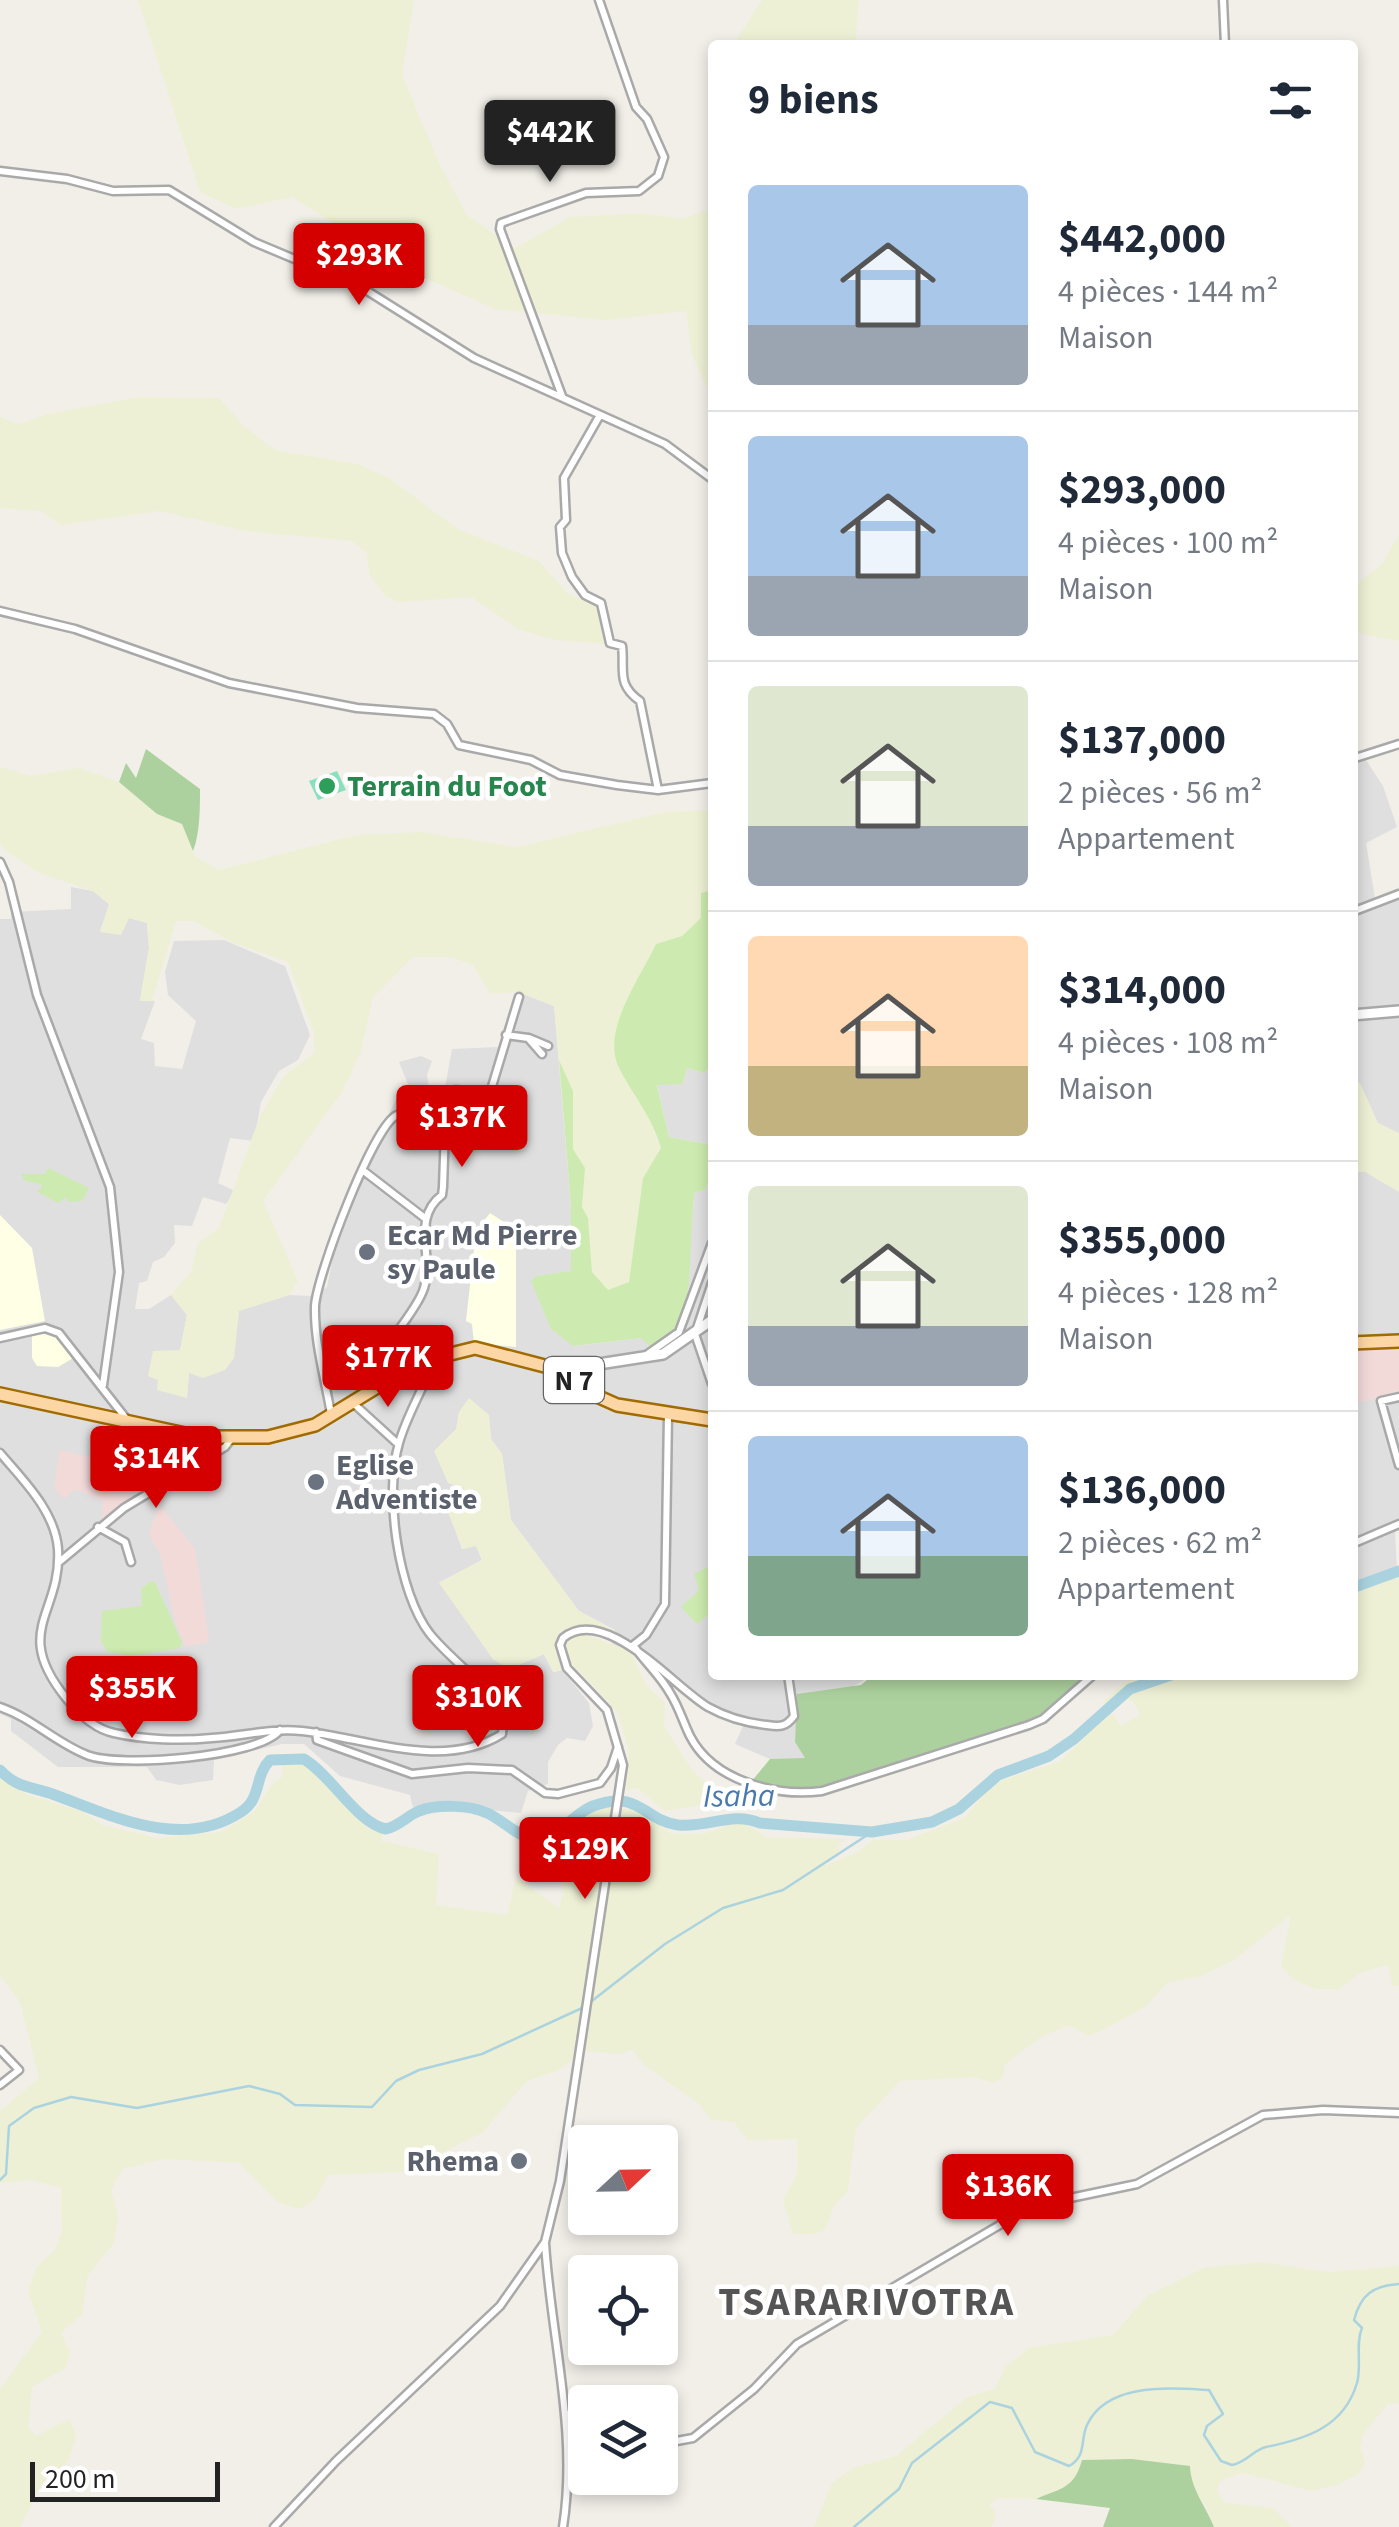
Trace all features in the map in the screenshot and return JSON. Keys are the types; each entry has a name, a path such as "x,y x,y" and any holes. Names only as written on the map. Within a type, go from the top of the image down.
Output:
{"main road":[{"path":"1358,1343 1399,1341"},
{"name":"N 7","path":"0,1394 129,1422 232,1438 292,1433 353,1403 400,1372 435,1357 475,1348 560,1370 604,1401 708,1420"}],"street":[{"path":"562,396 500,229 501,222 586,193 639,191 658,176 664,156 648,119 636,107 599,0"},
{"path":"1223,0 1225,40"},
{"path":"0,171 68,179 113,191 169,190 254,242 361,287 474,358 665,444 708,476"},
{"path":"600,416 564,478 562,553 584,595 601,603 610,644 622,646 621,678 627,692 640,701 658,790"},
{"path":"0,611 76,629 230,683 357,708 434,714 447,724 459,745 518,756 560,775 658,790 708,784"},
{"path":"1358,758 1399,744"},
{"path":"0,862 9,882 37,995 110,1187 118,1272 103,1384"},
{"path":"1358,910 1399,894"},
{"path":"400,1372 394,1336 424,1291 426,1219 430,1204 442,1195 446,1099 455,1090 490,1093 519,997"},
{"path":"1358,1014 1399,1011"},
{"path":"506,1035 548,1046"},
{"path":"528,1038 542,1054"},
{"path":"331,1415 315,1302 340,1218 365,1172 379,1134 397,1115"},
{"path":"365,1172 426,1219"},
{"path":"642,1359 643,1354 679,1332 708,1254"},
{"path":"708,1294 694,1334 708,1373"},
{"path":"560,1370 662,1354 708,1323"},
{"path":"0,1338 51,1328 103,1384 129,1422"},
{"path":"0,1452 48,1517 58,1546 38,1643 53,1682 86,1719 113,1734 190,1739 280,1729 422,1750 464,1750 502,1734 504,1711 487,1686 426,1628 404,1582 396,1518 398,1444 435,1357"},
{"path":"1399,1397 1381,1401 1399,1465"},
{"path":"353,1403 398,1444"},
{"path":"634,1648 665,1604 668,1415"},
{"path":"57,1564 98,1528 225,1447 232,1438"},
{"path":"1358,1541 1399,1524"},
{"path":"98,1528 125,1542 132,1562"},
{"path":"564,2527 568,2414 548,2296 544,2242 560,2182 623,1765 607,1710 567,1668 560,1646 568,1634 577,1630 634,1648 707,1706 746,1722 789,1724 794,1716 789,1680"},
{"path":"634,1648 663,1681 691,1738 714,1764 750,1784 794,1793 822,1791 1029,1726 1043,1719 1087,1680"},
{"path":"0,1707 88,1756 111,1760 179,1757 250,1747 265,1744 280,1729"},
{"path":"316,1732 317,1740 406,1773 512,1770 545,1793 558,1794 600,1782 617,1755 618,1740"},
{"path":"0,2050 19,2070 0,2084"},
{"path":"678,2441 692,2438 754,2388 796,2344 1032,2206 1137,2184 1263,2115 1323,2110 1399,2113"},
{"path":"274,2527 336,2461 500,2306 544,2242"}],"shaded area":[{"path":"138,0 414,0 402,75 440,165 467,215 515,248 570,217 638,213 682,219 708,209 708,390 692,355 686,311 606,320 495,309 407,270 292,197 236,209 200,192"},
{"path":"762,0 859,0 855,40 736,40"},
{"path":"139,397 219,398 245,427 275,450 358,464 390,479 458,529 539,561 567,593 598,607 606,644 555,640 518,629 471,597 400,602 385,596 370,576 366,552 352,541 246,531 160,511 61,525 41,511 0,508 0,417 18,424 48,414"},
{"path":"1399,535 1399,641 1358,633 1358,583 1382,564"},
{"path":"1358,751 1383,786 1397,827 1366,843 1375,898 1399,889 1399,1530 1395,1532 1397,1571 1358,1583"},
{"path":"0,767 31,776 78,768 119,782 157,814 182,824 195,856 218,870 357,835 421,832 517,847 665,812 708,810 708,891 701,893 701,918 682,936 656,944 636,987 618,1067 641,1099 661,1148 643,1178 629,1282 608,1291 592,1272 588,1218 582,1207 585,1168 573,1149 573,1092 559,1060 554,1006 518,992 490,994 473,965 450,957 413,957 373,998 360,1054 342,1092 263,1201 298,1281 289,1295 239,1311 234,1358 225,1370 203,1378 189,1373 187,1398 157,1390 158,1380 148,1376 153,1351 180,1350 187,1315 171,1295 192,1270 198,1243 219,1228 260,1116 284,1076 314,1053 314,1033 288,962 234,943 193,921 176,921 152,1001 140,1001 149,948 147,923 129,918 121,935 100,932 109,904 93,891 39,873 0,844"},
{"path":"71,887 93,891 110,905 100,931 129,918 147,923 149,948 140,1000 155,1001 141,1039 154,1043 155,1066 182,1069 196,1021 168,995 165,972 174,941 224,940 285,966 310,1035 298,1060 279,1071 261,1102 254,1141 230,1138 218,1183 235,1191 226,1204 203,1197 192,1226 174,1225 175,1243 164,1257 153,1262 147,1281 139,1283 135,1309 149,1309 171,1295 187,1315 180,1350 159,1380 187,1398 189,1373 238,1311 289,1295 311,1296 327,1287 345,1199 398,1096 409,1087 399,1062 421,1056 432,1061 427,1075 429,1091 445,1088 452,1049 498,1047 518,992 554,1006 571,1205 571,1272 537,1276 574,1346 642,1338 687,1262 695,1191 705,1190 708,1183 708,1680 864,1680 797,1718 795,1741 805,1752 805,1759 770,1759 735,1744 743,1726 705,1710 681,1694 644,1657 612,1644 615,1630 579,1611 511,1520 502,1454 491,1439 489,1416 459,1412 457,1429 465,1488 446,1505 462,1549 476,1545 482,1560 440,1582 493,1659 509,1669 544,1654 553,1672 562,1670 589,1703 593,1726 585,1741 567,1738 558,1745 548,1762 548,1784 528,1791 521,1813 449,1806 413,1808 410,1795 340,1776 304,1744 282,1744 214,1760 213,1780 180,1785 156,1780 147,1767 58,1767 11,1731 11,1719 0,1714 0,919 11,919 11,912 71,909"},
{"path":"687,1068 704,1073 708,1069 708,1144 669,1137 657,1084 683,1084"},
{"path":"1358,1083 1378,1123 1399,1133 1399,1192 1365,1172 1358,1172"},
{"path":"490,1213 507,1224 516,1251 516,1347 474,1343 472,1324 466,1321 476,1231"},
{"path":"0,1215 32,1248 45,1321 0,1330"},
{"path":"56,1335 75,1357 58,1367 37,1366 32,1358 32,1336"},
{"path":"1399,1344 1399,1395 1358,1402 1358,1346"},
{"path":"469,1398 489,1415 491,1439 502,1454 511,1520 579,1611 615,1631 614,1637 582,1626 558,1634 555,1650 562,1670 554,1672 544,1654 509,1669 493,1659 439,1583 482,1560 476,1546 463,1549 445,1505 464,1488 448,1483 434,1451 456,1429 459,1412"},
{"path":"110,1423 148,1432 143,1480 129,1490 132,1499 102,1519 103,1501 76,1489 64,1499 54,1487 60,1450 98,1459"},
{"path":"157,1509 163,1509 195,1549 209,1640 205,1643 185,1646 175,1622 160,1553 149,1535"},
{"path":"1399,1576 1399,1985 1393,1987 1388,1965 1360,1973 1340,1989 1316,1989 1294,1980 1281,1966 1291,1915 1234,1960 1199,1977 1168,1982 1145,2007 1101,2031 1088,2036 1069,2025 1041,2037 1004,2065 1003,2078 993,2083 974,2077 900,2081 856,2128 848,2191 834,2206 825,2230 813,2234 793,2234 783,2200 798,2172 797,2139 747,2140 734,2122 711,2120 699,2104 644,2065 633,2050 618,2054 585,2051 619,1809 636,1809 672,1834 703,1834 741,1821 766,1837 848,1839 838,1844 840,1851 824,1866 858,1852 873,1840 906,1840 964,1818 1002,1780 1059,1762 1111,1712 1121,1726 1140,1715 1135,1704 1125,1697 1101,1704 1130,1680 1358,1680 1358,1592"},
{"path":"584,1634 630,1651 646,1685 665,1703 664,1727 693,1771 719,1794 746,1795 744,1806 716,1803 665,1811 637,1788 626,1790 629,1752 618,1713 564,1655 568,1637"},
{"path":"298,1762 333,1784 367,1828 384,1832 381,1841 439,1854 436,1905 507,1915 516,1877 559,1908 572,1857 566,1830 590,1811 612,1807 575,2057 559,2070 527,2081 482,2133 437,2155 426,2171 328,2175 315,2200 299,2209 279,2203 239,2163 164,2159 123,2169 111,2190 118,2217 114,2243 88,2275 82,2314 61,2333 70,2353 66,2368 32,2387 28,2428 36,2436 70,2419 76,2437 68,2461 41,2485 20,2527 0,2527 0,2389 42,2332 28,2291 36,2268 55,2250 62,2231 61,2188 31,2180 0,2183 0,2111 39,2078 20,2002 0,1976 0,1772 23,1793 83,1812 102,1825 157,1838 221,1832 255,1811 271,1785 283,1776 282,1764"},
{"path":"1259,2262 1328,2272 1399,2266 1399,2403 1388,2404 1363,2435 1360,2446 1365,2463 1358,2474 1312,2491 1243,2473 1221,2480 1217,2491 1225,2503 1273,2508 1292,2527 1214,2527 1205,2505 1191,2487 1190,2466 1132,2459 1082,2460 1077,2479 1065,2490 1036,2499 997,2498 990,2505 996,2514 992,2527 814,2527 832,2483 853,2468 896,2456 967,2397 995,2389 1005,2367 1029,2348 1113,2335 1147,2296 1204,2268"}],"green space":[{"path":"146,749 200,789 193,851 182,824 157,814 119,782 126,763 136,778"},
{"name":"Terrain du Foot","path":"337,771 346,790 318,800 309,781"},
{"path":"708,891 708,1069 704,1073 687,1068 683,1084 657,1085 669,1137 708,1144 708,1183 705,1190 695,1192 689,1285 682,1319 674,1333 651,1348 642,1338 573,1346 551,1329 531,1281 536,1276 571,1271 571,1205 559,1060 573,1091 573,1149 585,1168 582,1207 588,1218 592,1272 608,1290 629,1282 643,1178 661,1148 620,1070 615,1055 618,1023 656,944 682,936 701,918 701,893"},
{"path":"48,1168 89,1188 82,1201 68,1202 66,1197 58,1203 36,1191 42,1188 41,1184 25,1181 21,1174 45,1174"},
{"path":"708,1567 708,1615 697,1624 681,1607 699,1590 694,1574"},
{"path":"154,1580 182,1642 180,1648 131,1656 108,1652 101,1642 102,1611 142,1606 141,1588"},
{"path":"867,1680 1083,1680 1042,1717 822,1789 794,1790 751,1782 770,1759 805,1758 795,1742 797,1694 861,1685"},
{"path":"1132,2459 1190,2466 1196,2490 1214,2527 1103,2527 1110,2508 1036,2499 1071,2482 1082,2460"}],"waterway":[{"name":"Isaha","path":"1358,1586 1399,1571"},
{"name":"Isaha","path":"0,1770 25,1786 124,1820 171,1829 195,1829 241,1812 252,1801 270,1760 304,1759 365,1818 386,1829 419,1811 453,1806 487,1813 528,1837 543,1837 593,1806 621,1801 678,1825 740,1819 872,1832 932,1822 959,1809 998,1775 1049,1756 1130,1689 1156,1680"},
{"path":"588,2004 665,1944 723,1908 783,1890 872,1832"},
{"path":"0,2180 6,2174 9,2126 34,2108 71,2097 137,2108 249,2086 280,2094 295,2105 372,2107 396,2081 419,2070 482,2054 582,2008"},
{"path":"854,2527 899,2489 912,2463 990,2402 1012,2408 1035,2452 1069,2466 1081,2453 1087,2425 1096,2411 1109,2401 1141,2391 1209,2390 1223,2414 1207,2426 1204,2435 1221,2461 1232,2465 1261,2449 1309,2435 1343,2410 1357,2383 1362,2328 1354,2320 1360,2304 1375,2289 1399,2284"}],"place":[{"name":"Terrain du Foot","path":"327,786"},
{"name":"Ecar Md Pierre sy Paule","path":"367,1252"},
{"name":"Eglise Adventiste","path":"316,1482"},
{"name":"Rhema","path":"519,2161"}],"district":[{"name":"TSARARIVOTRA","path":"867,2301"}]}
